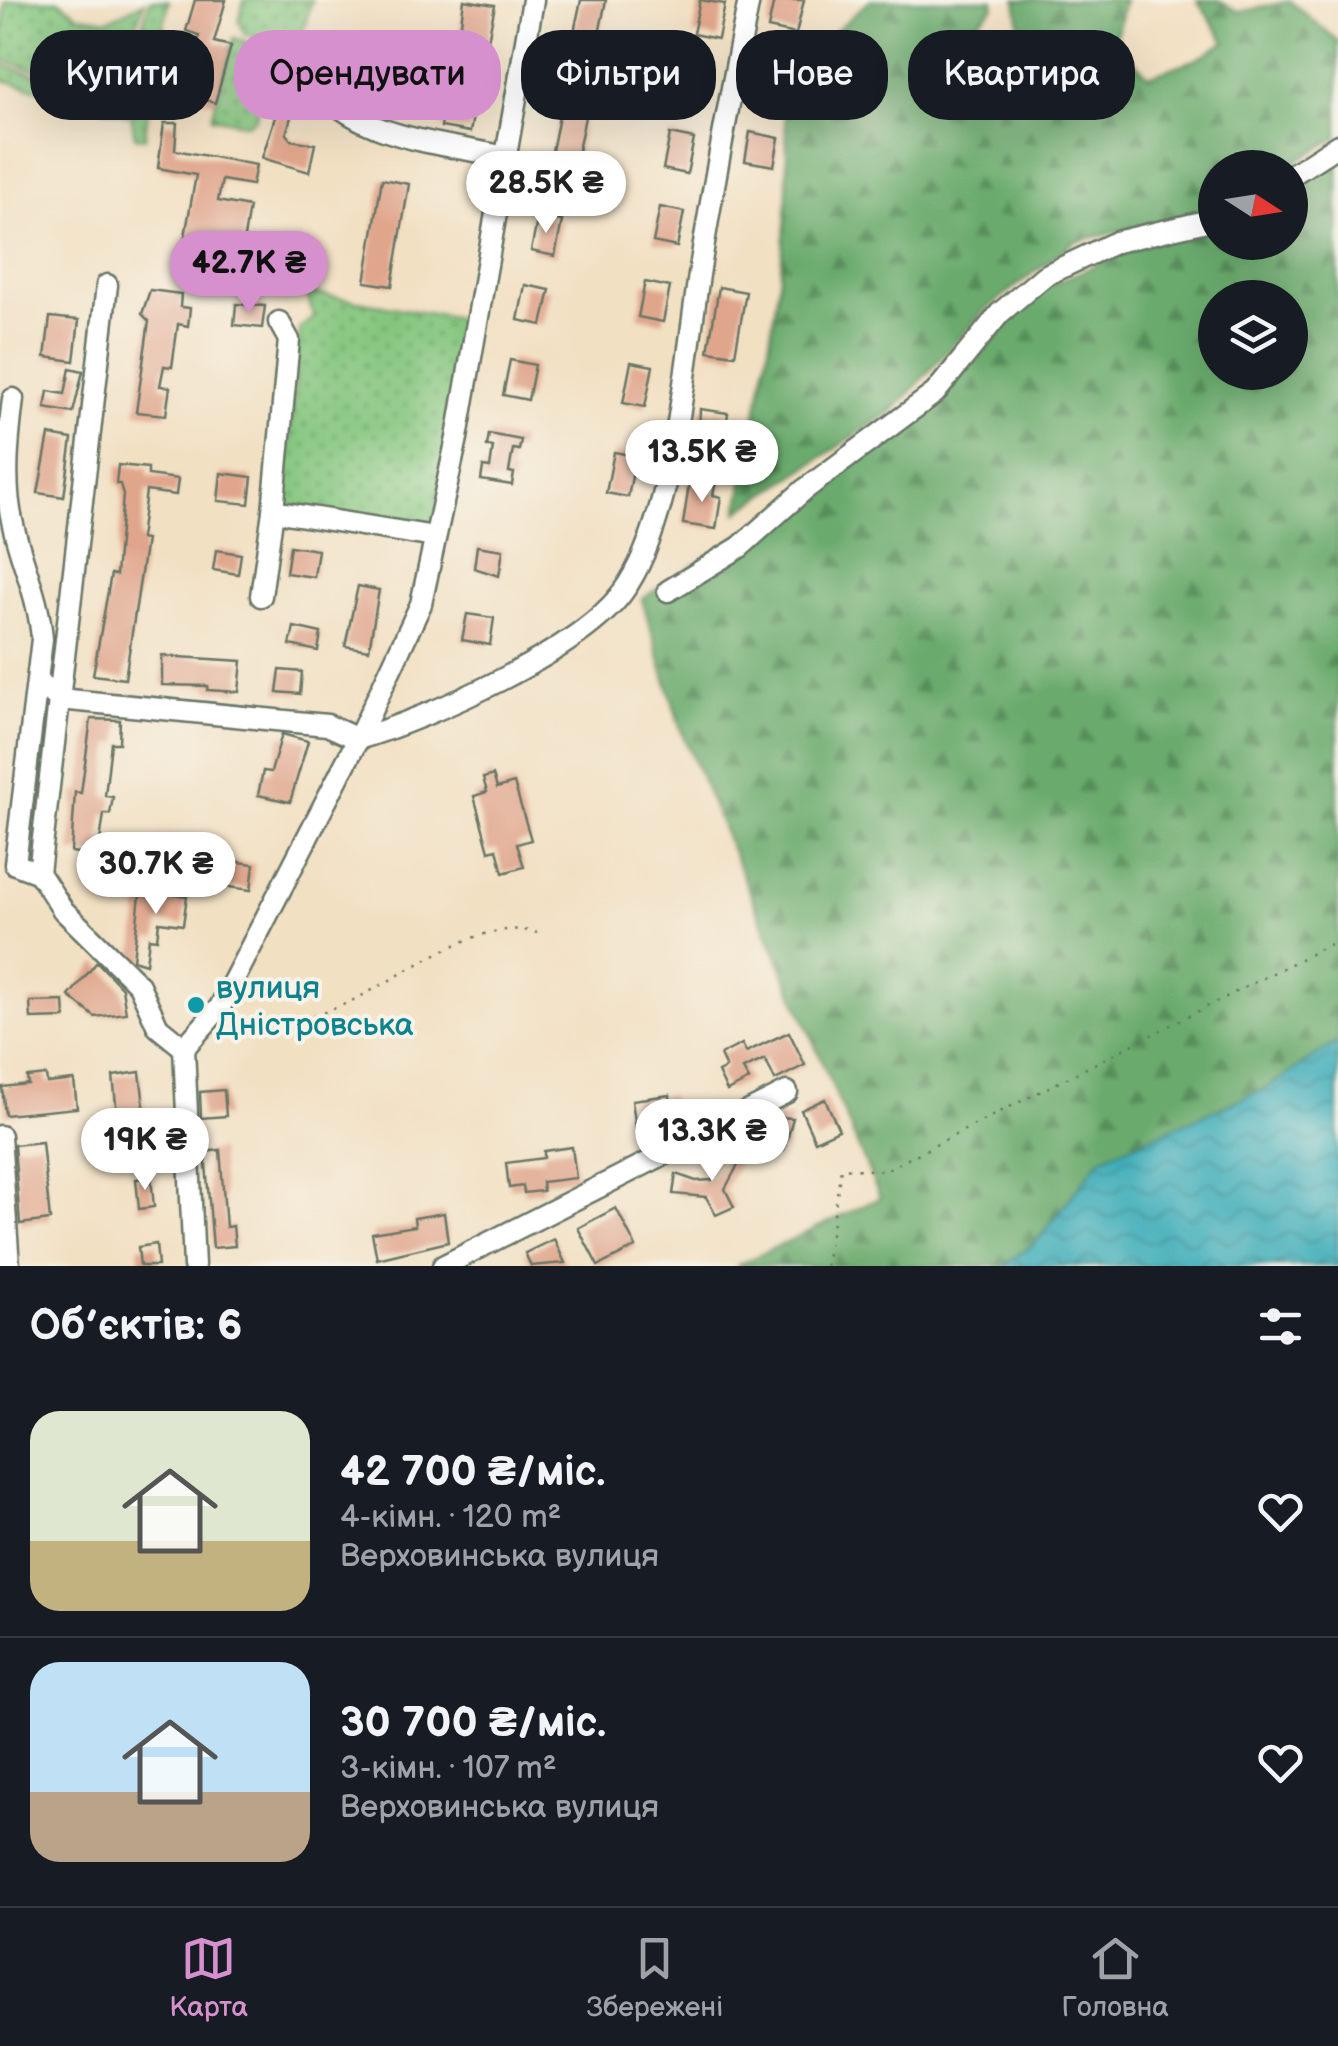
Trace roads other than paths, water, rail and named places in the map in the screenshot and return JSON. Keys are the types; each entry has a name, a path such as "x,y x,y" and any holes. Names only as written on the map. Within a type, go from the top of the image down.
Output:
{"street":[{"path":"194,1266 184,1048 220,1007 358,739 420,604 457,438 533,0"},
{"path":"38,682 59,698 328,725 358,739 452,704 556,647 622,594 639,562 666,476 711,198 749,0"},
{"path":"358,120 380,131 506,157"},
{"path":"1308,165 1338,146"},
{"path":"668,591 740,546 804,490 935,393 1000,313 1044,276 1116,242 1198,223"},
{"path":"107,285 39,873 63,910 139,985 158,1028 184,1048"},
{"path":"260,596 273,510 289,340 279,322"},
{"path":"14,399 7,450 12,522 40,608 38,682 7,866 39,873"},
{"path":"273,510 435,538"},
{"path":"443,1266 787,1092"},
{"path":"0,1136 9,1266"}],"water":[{"path":"1338,1042 1338,1266 1004,1266 1037,1241 1101,1158 1265,1089"}],"place":[{"name":"вулиця Дністровська","path":"196,1005"}]}
